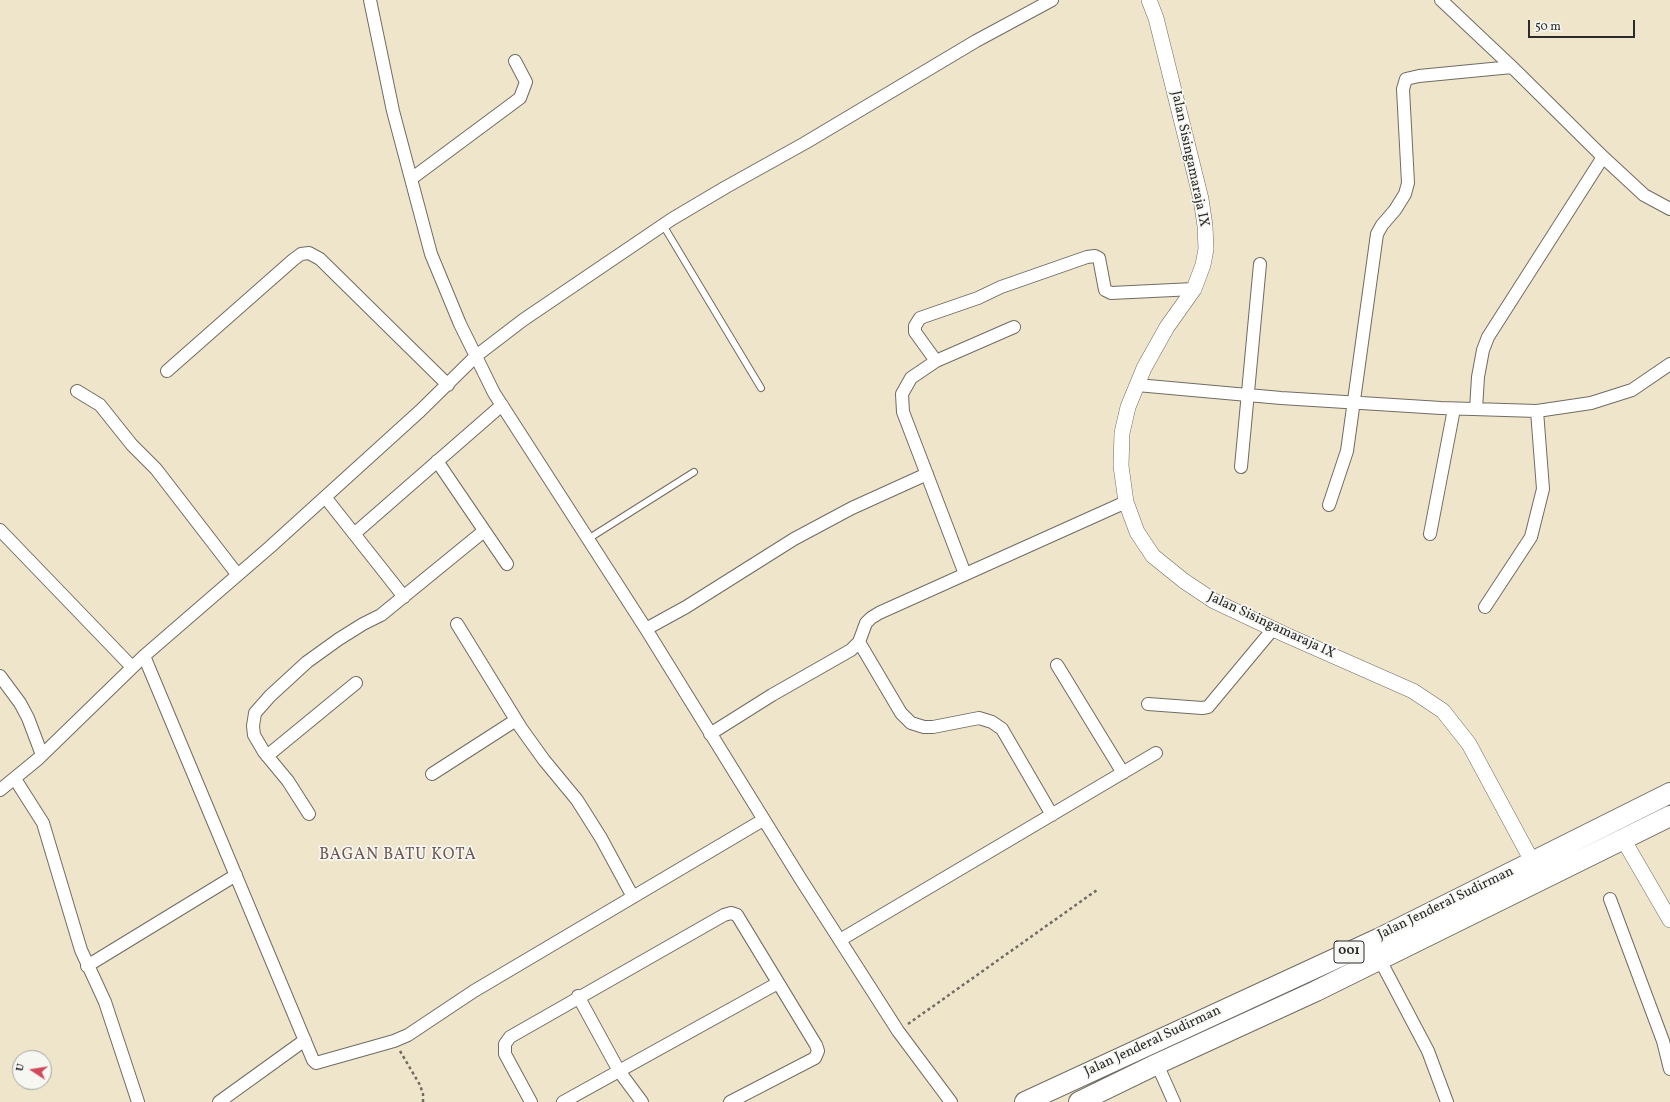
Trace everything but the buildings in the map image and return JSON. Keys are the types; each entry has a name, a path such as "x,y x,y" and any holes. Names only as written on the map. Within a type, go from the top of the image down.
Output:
{"highway":[{"name":"Jalan Jenderal Sudirman","path":"1028,1101 1380,938 1670,793"},
{"name":"Jalan Jenderal Sudirman","path":"1079,1102 1157,1064 1316,991 1670,816"}],"street":[{"path":"370,0 393,111 431,254 460,324 494,393 646,629 710,734 898,1032 951,1102"},
{"path":"0,790 42,755 144,656 325,497 448,385 476,356 523,320 663,225 726,187 805,143 976,41 1052,0"},
{"name":"Jalan Sisingamaraja IX","path":"1149,0 1158,26 1201,199 1205,226 1206,250 1203,265 1194,289 1167,327 1144,368 1128,407 1122,433 1121,466 1126,502 1137,532 1154,556 1184,581 1214,601 1413,691 1443,711 1469,744 1532,861"},
{"path":"1441,0 1512,66 1602,157 1644,196 1670,209"},
{"path":"411,179 520,98 526,82 515,61"},
{"path":"1329,505 1347,451 1377,234 1405,194 1408,182 1403,89 1406,79 1418,76 1512,66"},
{"path":"1476,409 1478,377 1483,350 1488,337 1602,157"},
{"path":"167,371 292,260 301,254 309,253 320,259 448,385"},
{"path":"936,361 915,332 915,326 920,318 978,298 1000,287 1087,257 1095,256 1098,258 1105,290 1111,293 1194,289"},
{"path":"1241,467 1260,264"},
{"path":"966,574 902,412 902,394 911,378 936,361 1014,327"},
{"path":"1137,385 1247,395 1454,409 1537,411 1591,403 1632,390 1670,364"},
{"path":"77,391 100,405 132,444 156,469 238,574"},
{"path":"354,534 502,405"},
{"path":"1430,534 1454,409"},
{"path":"1485,607 1531,537 1543,489 1537,411"},
{"path":"437,461 506,564"},
{"path":"646,629 686,607 794,539 852,508 927,474"},
{"path":"325,497 404,597"},
{"path":"710,734 772,695 851,650 859,642 866,623 870,618 1126,502"},
{"path":"0,530 132,667"},
{"path":"309,814 288,781 268,756 254,735 253,726 255,713 270,696 307,662 339,639 381,615 484,530"},
{"path":"457,624 516,720 544,760 577,800 601,838 633,897"},
{"path":"1148,704 1202,708 1208,706 1273,629"},
{"path":"859,642 901,713 911,723 924,727 933,727 979,718 992,722 1002,729 1052,815"},
{"path":"144,656 313,1060 316,1062 394,1041 408,1035 474,991 764,820"},
{"path":"1057,665 1123,773"},
{"path":"0,676 20,703 28,718 42,755"},
{"path":"268,756 356,683"},
{"path":"432,774 516,720"},
{"path":"840,940 1156,753"},
{"path":"15,779 42,823 72,925 87,966 105,1002 138,1102"},
{"path":"1623,839 1670,920"},
{"path":"87,966 236,875"},
{"path":"1610,900 1663,1041 1670,1069"},
{"path":"531,1102 505,1054 505,1044 510,1037 578,996 724,915 731,913 737,915 816,1045 818,1051 815,1058 730,1102"},
{"path":"1380,960 1428,1051 1447,1102"},
{"path":"563,1102 778,983"},
{"path":"578,996 619,1071 642,1102"},
{"path":"219,1102 305,1040"},
{"path":"1157,1064 1174,1102"}],"lane":[{"path":"663,225 761,388"},
{"path":"588,539 694,472"}],"path":[{"path":"898,1032 1097,890"},
{"path":"394,1041 420,1085 423,1094 423,1102"}],"district":[{"name":"BAGAN BATU KOTA","path":"398,856"}]}
